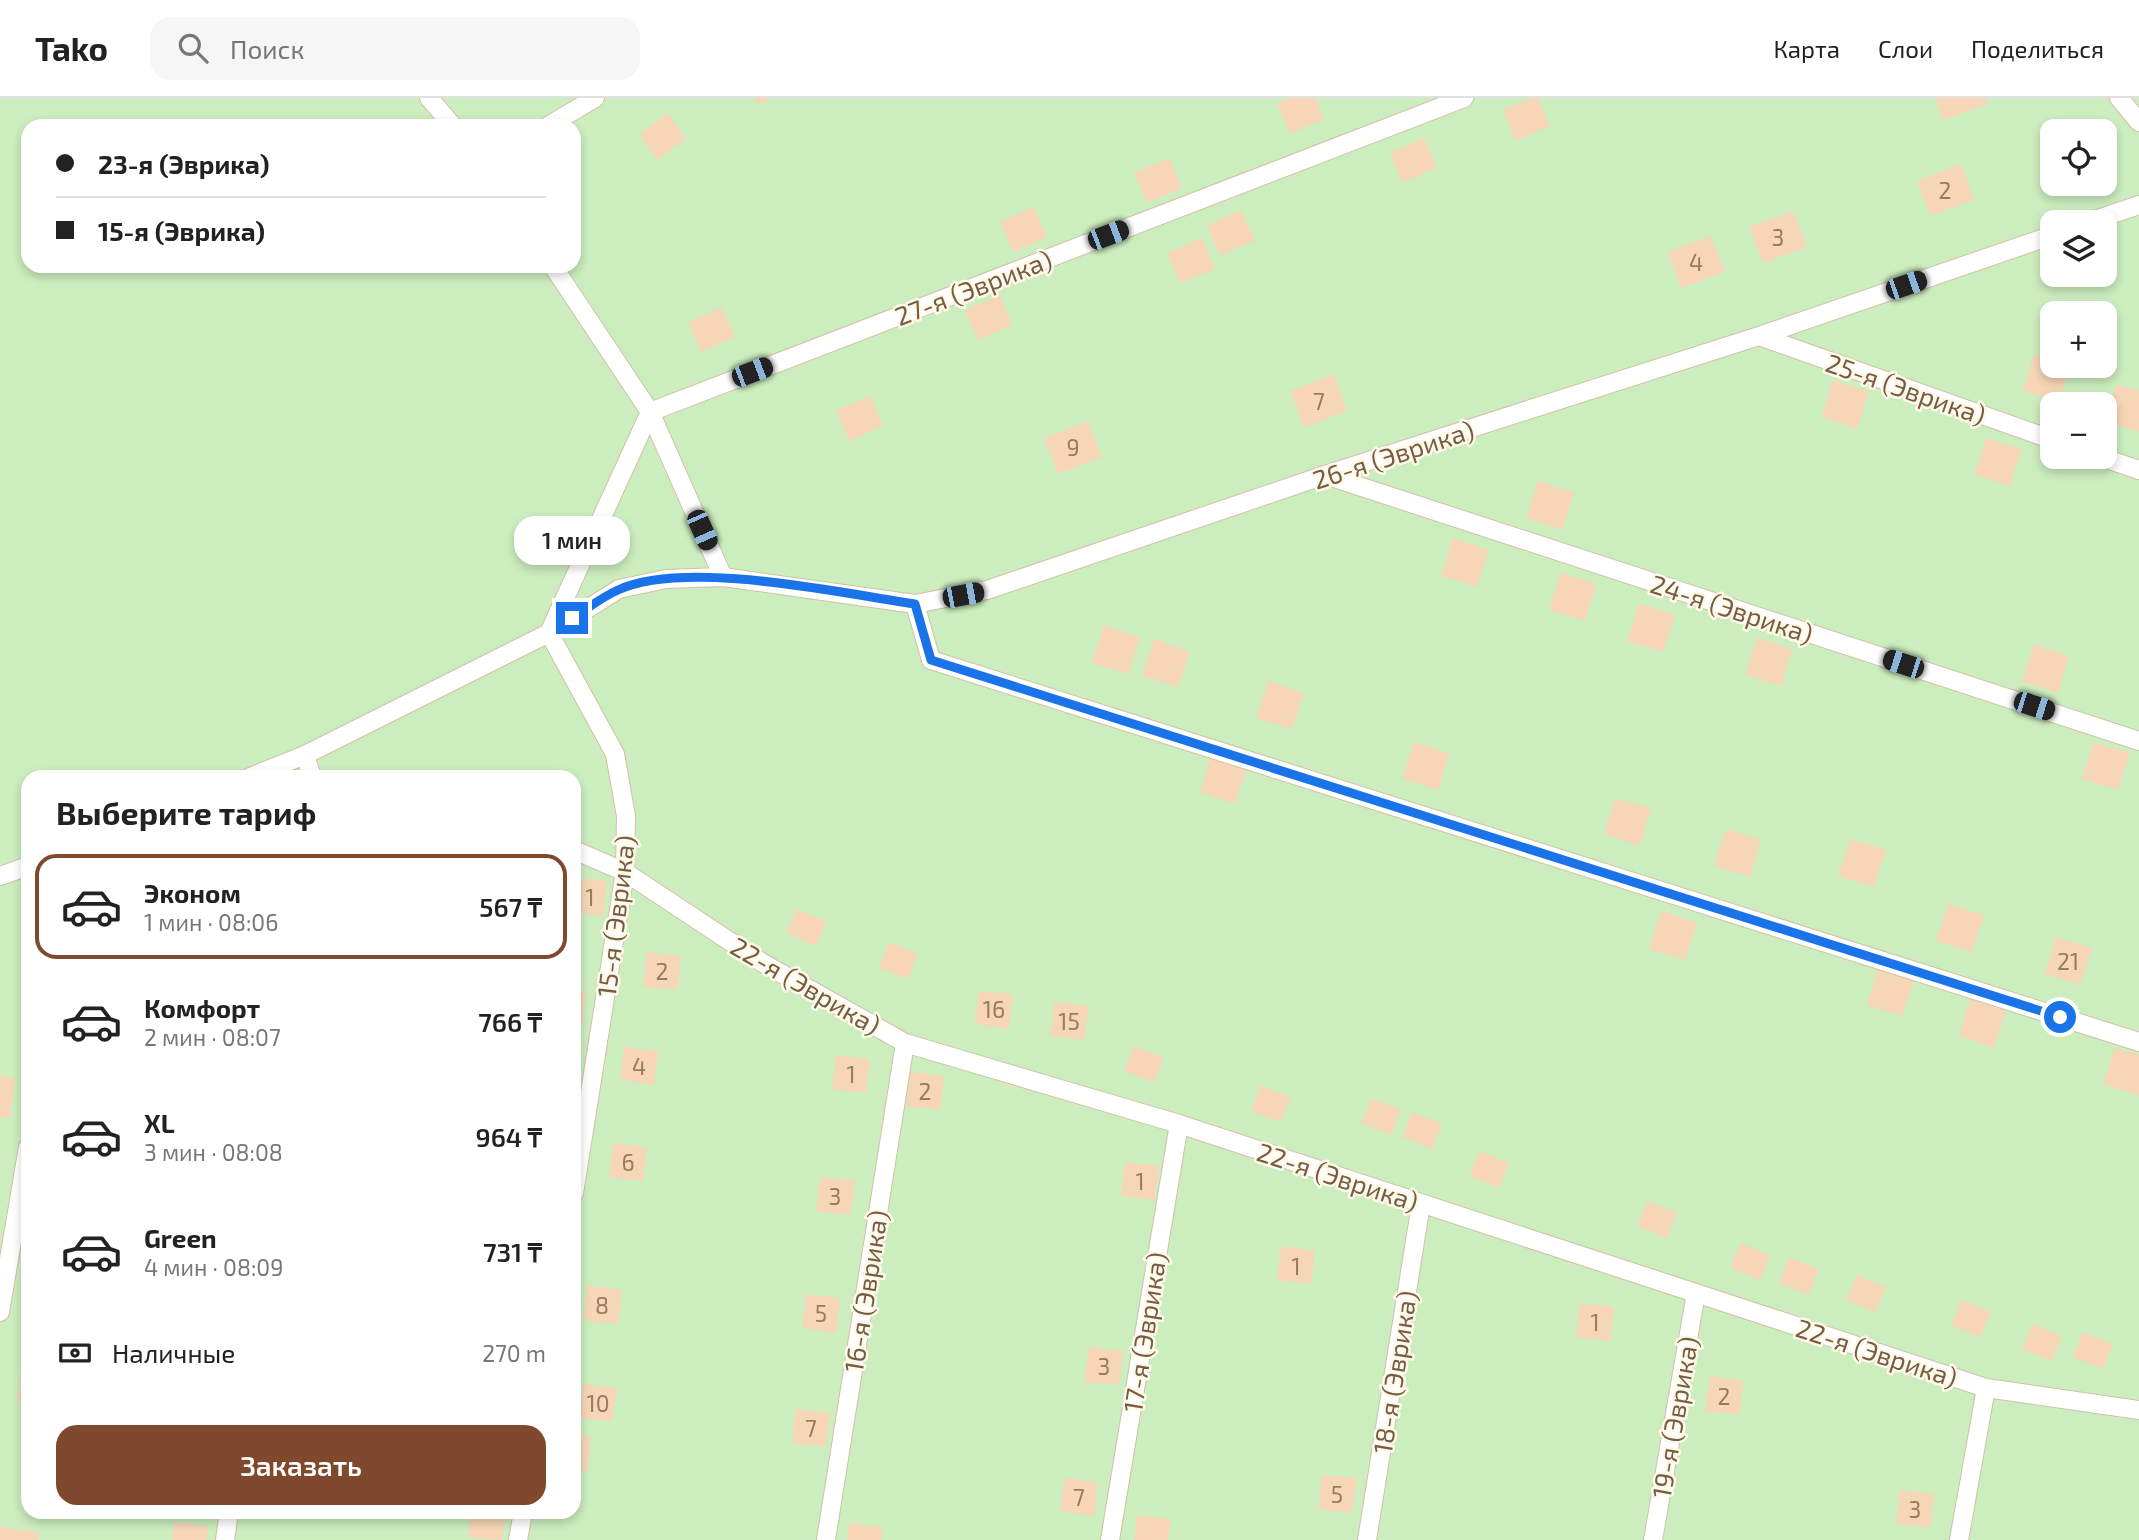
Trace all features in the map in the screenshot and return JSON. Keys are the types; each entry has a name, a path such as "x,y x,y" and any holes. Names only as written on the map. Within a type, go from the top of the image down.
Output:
{"lane":[{"path":"429,98 447,119"},
{"path":"560,119 595,98"},
{"name":"27-я (Эврика)","path":"650,412 1464,98"},
{"path":"2119,98 2139,122"},
{"path":"2117,212 2139,205"},
{"name":"26-я (Эврика)","path":"723,577 915,604 987,590 1325,475 1759,336 2040,239"},
{"path":"268,770 305,755 549,633 619,589 666,579 723,577 650,412 558,273"},
{"name":"25-я (Эврика)","path":"1759,336 2040,435"},
{"path":"549,633 650,412"},
{"path":"2117,462 2139,470"},
{"name":"24-я (Эврика)","path":"1325,475 2139,741"},
{"path":"915,604 931,660 2139,1042"},
{"name":"15-я (Эврика)","path":"549,633 615,754 626,816 625,872 581,1149"},
{"path":"305,755 310,770"},
{"name":"22-я (Эврика)","path":"581,853 625,872 761,962 905,1043 1179,1124 1986,1388 2139,1410"},
{"path":"0,876 21,868"},
{"name":"16-я (Эврика)","path":"826,1540 905,1043"},
{"name":"17-я (Эврика)","path":"1110,1540 1179,1124"},
{"path":"0,1312 21,1188"},
{"name":"18-я (Эврика)","path":"1367,1540 1421,1204"},
{"name":"19-я (Эврика)","path":"1653,1540 1696,1293"},
{"path":"1959,1540 1986,1388"},
{"path":"225,1540 228,1519"},
{"path":"518,1540 522,1519"}],"green space":[{"path":"0,98 2139,98 2139,1540 0,1540"}],"building":[{"path":"754,98 770,98 760,105"},
{"path":"1290,98 1315,98 1324,119 1290,134 1277,104"},
{"path":"1531,98 1538,98 1550,126 1515,141 1503,110"},
{"path":"1935,98 1985,98 1988,104 1943,120"},
{"path":"668,113 686,139 657,160 639,134"},
{"path":"1424,138 1437,168 1402,183 1390,153"},
{"path":"1169,158 1182,188 1147,203 1134,173"},
{"path":"1961,164 1974,200 1930,216 1917,181"},
{"path":"1034,207 1047,237 1013,252 1000,222"},
{"path":"1241,210 1255,241 1220,255 1207,225"},
{"path":"1793,211 1807,247 1763,263 1749,227"},
{"path":"1711,236 1725,272 1681,288 1668,252"},
{"path":"1202,238 1215,269 1180,283 1167,253"},
{"path":"1000,295 1012,325 978,340 965,310"},
{"path":"722,307 735,337 701,352 688,322"},
{"path":"2034,354 2040,356 2040,378 2066,378 2062,392 2040,392 2040,396 2023,391"},
{"path":"1334,374 1347,411 1304,427 1290,391"},
{"path":"1833,380 1869,392 1857,429 1822,417"},
{"path":"2116,384 2139,391 2139,432 2117,425 2117,392 2114,392"},
{"path":"870,396 883,426 849,441 836,410"},
{"path":"1088,421 1102,457 1058,474 1044,438"},
{"path":"1986,438 2022,449 2010,486 1975,475"},
{"path":"1538,481 1574,493 1562,530 1526,518"},
{"path":"1453,538 1489,550 1477,587 1441,576"},
{"path":"1560,573 1596,584 1585,621 1549,610"},
{"path":"1639,604 1675,615 1663,652 1627,641"},
{"path":"1104,625 1140,637 1128,674 1092,663"},
{"path":"1757,637 1792,649 1781,686 1745,675"},
{"path":"1154,639 1190,651 1178,687 1142,676"},
{"path":"2034,644 2069,656 2058,693 2022,682"},
{"path":"1268,681 1304,693 1292,729 1256,718"},
{"path":"1414,742 1449,753 1438,790 1402,779"},
{"path":"2094,742 2130,753 2118,790 2082,779"},
{"path":"1211,755 1247,767 1235,804 1200,792"},
{"path":"1615,798 1651,808 1640,846 1604,834"},
{"path":"1726,829 1761,840 1750,877 1714,866"},
{"path":"1850,839 1886,850 1874,887 1838,876"},
{"path":"581,879 607,881 603,916 581,913"},
{"path":"1948,904 1984,915 1972,952 1936,941"},
{"path":"797,909 826,921 816,946 786,933"},
{"path":"1661,911 1697,923 1685,960 1649,949"},
{"path":"2056,937 2092,948 2080,985 2045,974"},
{"path":"889,942 918,954 908,979 879,968"},
{"path":"647,952 681,956 677,990 643,987"},
{"path":"1878,968 1914,979 1902,1016 1867,1005"},
{"path":"581,990 586,991 581,1025"},
{"path":"979,991 1013,994 1009,1029 975,1024"},
{"path":"1970,999 2006,1011 1994,1048 1959,1036"},
{"path":"1054,1002 1089,1006 1084,1040 1050,1036"},
{"path":"1134,1046 1164,1058 1154,1083 1124,1071"},
{"path":"624,1047 658,1051 654,1085 620,1080"},
{"path":"2115,1048 2139,1055 2139,1096 2103,1084"},
{"path":"836,1055 870,1059 866,1093 832,1089"},
{"path":"910,1072 944,1076 940,1110 906,1106"},
{"path":"0,1076 15,1078 10,1118 0,1117"},
{"path":"1261,1085 1291,1098 1280,1122 1251,1111"},
{"path":"1371,1098 1401,1110 1391,1135 1361,1123"},
{"path":"1412,1112 1442,1124 1432,1149 1402,1137"},
{"path":"613,1143 647,1147 643,1181 609,1177"},
{"path":"1480,1151 1509,1163 1499,1188 1469,1176"},
{"path":"1125,1162 1159,1166 1155,1200 1121,1196"},
{"path":"820,1177 855,1181 850,1215 816,1211"},
{"path":"1647,1201 1677,1213 1666,1238 1637,1226"},
{"path":"1741,1243 1770,1255 1760,1280 1730,1268"},
{"path":"1281,1246 1315,1251 1311,1284 1277,1280"},
{"path":"1789,1257 1819,1269 1809,1295 1779,1283"},
{"path":"1857,1275 1886,1287 1876,1312 1846,1300"},
{"path":"587,1286 622,1290 618,1324 583,1320"},
{"path":"806,1294 840,1298 836,1333 802,1328"},
{"path":"1961,1300 1991,1312 1980,1337 1951,1325"},
{"path":"1580,1303 1614,1307 1610,1341 1576,1337"},
{"path":"2032,1324 2062,1336 2052,1361 2022,1349"},
{"path":"2083,1332 2113,1344 2103,1369 2073,1357"},
{"path":"1089,1347 1123,1351 1119,1385 1084,1382"},
{"path":"21,1368 21,1400 17,1400"},
{"path":"1710,1376 1743,1381 1740,1414 1705,1411"},
{"path":"583,1384 617,1388 612,1421 581,1418"},
{"path":"796,1409 830,1413 826,1447 792,1443"},
{"path":"581,1436 591,1437 587,1472 581,1471"},
{"path":"1322,1475 1357,1478 1352,1513 1318,1509"},
{"path":"1064,1478 1098,1482 1094,1516 1060,1511"},
{"path":"1900,1490 1934,1494 1930,1528 1896,1524"},
{"path":"1137,1515 1171,1519 1168,1540 1134,1540"},
{"path":"470,1519 504,1519 502,1540 468,1537"},
{"path":"174,1522 208,1526 207,1540 172,1540"},
{"path":"849,1523 883,1527 881,1540 847,1540"},
{"path":"0,1527 39,1532 38,1540 0,1540"}],"route":[{"path":"572,618 619,589 666,579 723,577 915,604 931,660 2060,1017"}]}
